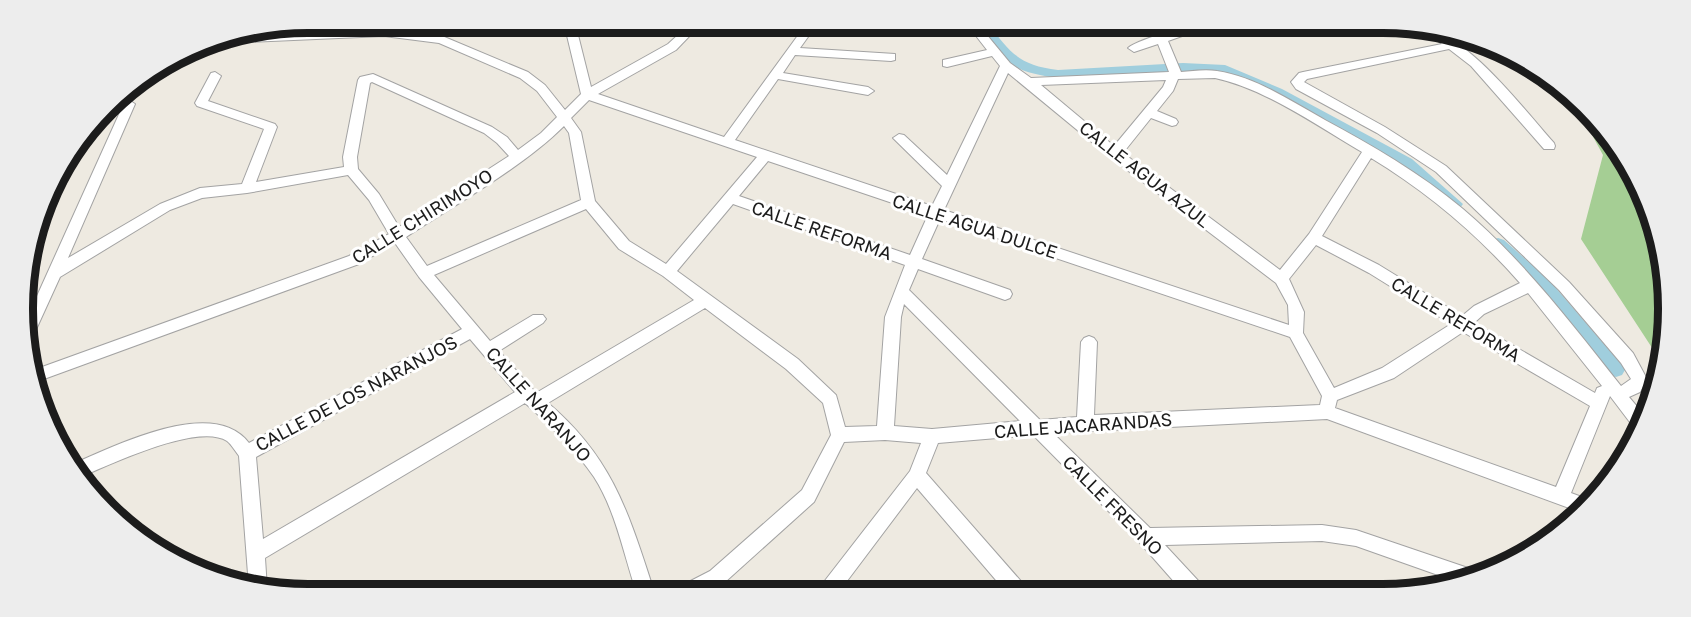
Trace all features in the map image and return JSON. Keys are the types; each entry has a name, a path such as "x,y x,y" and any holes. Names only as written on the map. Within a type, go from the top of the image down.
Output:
{"street":[{"path":"308,33 384,33 416,35 442,40 524,75 541,88 575,132 588,202 624,245 668,272 792,364 830,400 839,435 808,496 717,577 703,584"},
{"path":"571,33 587,95"},
{"name":"CALLE CHIRIMOYO","path":"41,374 354,260 398,235 517,157 566,118 587,95 672,47 686,33"},
{"path":"727,142 804,33"},
{"name":"CALLE AGUA AZUL","path":"979,33 1006,66 1029,82 1115,154 1281,279 1290,291 1296,306 1299,321 1295,333"},
{"path":"1134,48 1176,33"},
{"path":"1115,154 1169,88 1174,69 1161,38"},
{"path":"1445,40 1482,71 1550,146"},
{"path":"1452,45 1303,76 1297,81 1300,86 1358,132 1369,151 1397,167 1466,220 1530,285 1636,417"},
{"path":"791,51 891,57"},
{"path":"947,63 993,52"},
{"path":"885,433 893,317 901,291 1006,66"},
{"path":"1029,82 1174,69 1234,78 1358,132 1416,151 1441,169 1564,286 1627,358 1639,379 1634,387 1614,389 1598,402 1560,498"},
{"path":"774,75 868,91"},
{"path":"215,76 201,103 271,127 247,188"},
{"path":"53,274 75,259 174,203 200,193 247,188 351,170 350,157 362,83 368,78 373,78 488,130 502,140 517,157"},
{"name":"CALLE AGUA DULCE","path":"587,95 935,214 1295,333"},
{"path":"34,319 129,104"},
{"path":"1149,113 1173,122"},
{"path":"899,138 950,186"},
{"path":"1281,279 1314,238 1369,151"},
{"path":"668,272 765,155"},
{"name":"CALLE NARANJO","path":"351,170 374,197 407,252 424,273 531,398 560,423 600,472 619,511 643,584"},
{"name":"CALLE REFORMA","path":"730,198 1005,294"},
{"path":"424,273 588,202"},
{"name":"CALLE REFORMA","path":"1314,238 1374,269 1462,324 1598,402"},
{"name":"CALLE JACARANDAS","path":"839,435 885,433 932,436 1328,404 1388,373 1462,324 1479,310 1530,285"},
{"name":"CALLE FRESNO","path":"901,291 1146,537 1190,584"},
{"path":"255,554 706,300"},
{"path":"489,349 538,320"},
{"name":"CALLE DE LOS NARANJOS","path":"83,468 151,441 196,429 216,430 232,435 246,453 473,330"},
{"path":"1295,333 1328,404"},
{"path":"1085,423 1089,342"},
{"name":"CALLE JACARANDAS","path":"1328,404 1577,503"},
{"path":"840,584 916,475 932,436"},
{"path":"246,453 257,579"},
{"path":"916,475 1011,584"},
{"path":"1146,537 1322,533 1356,538 1454,575"}],"green space":[{"path":"1585,122 1612,155 1630,187 1649,237 1656,273 1658,308 1655,352 1581,239 1603,155"}],"waterway":[{"path":"989,33 1005,54 1020,66 1042,72 1058,74 1183,67 1220,68 1237,74 1277,92 1407,163 1455,204"},
{"path":"1498,244 1543,284 1616,370"}]}
